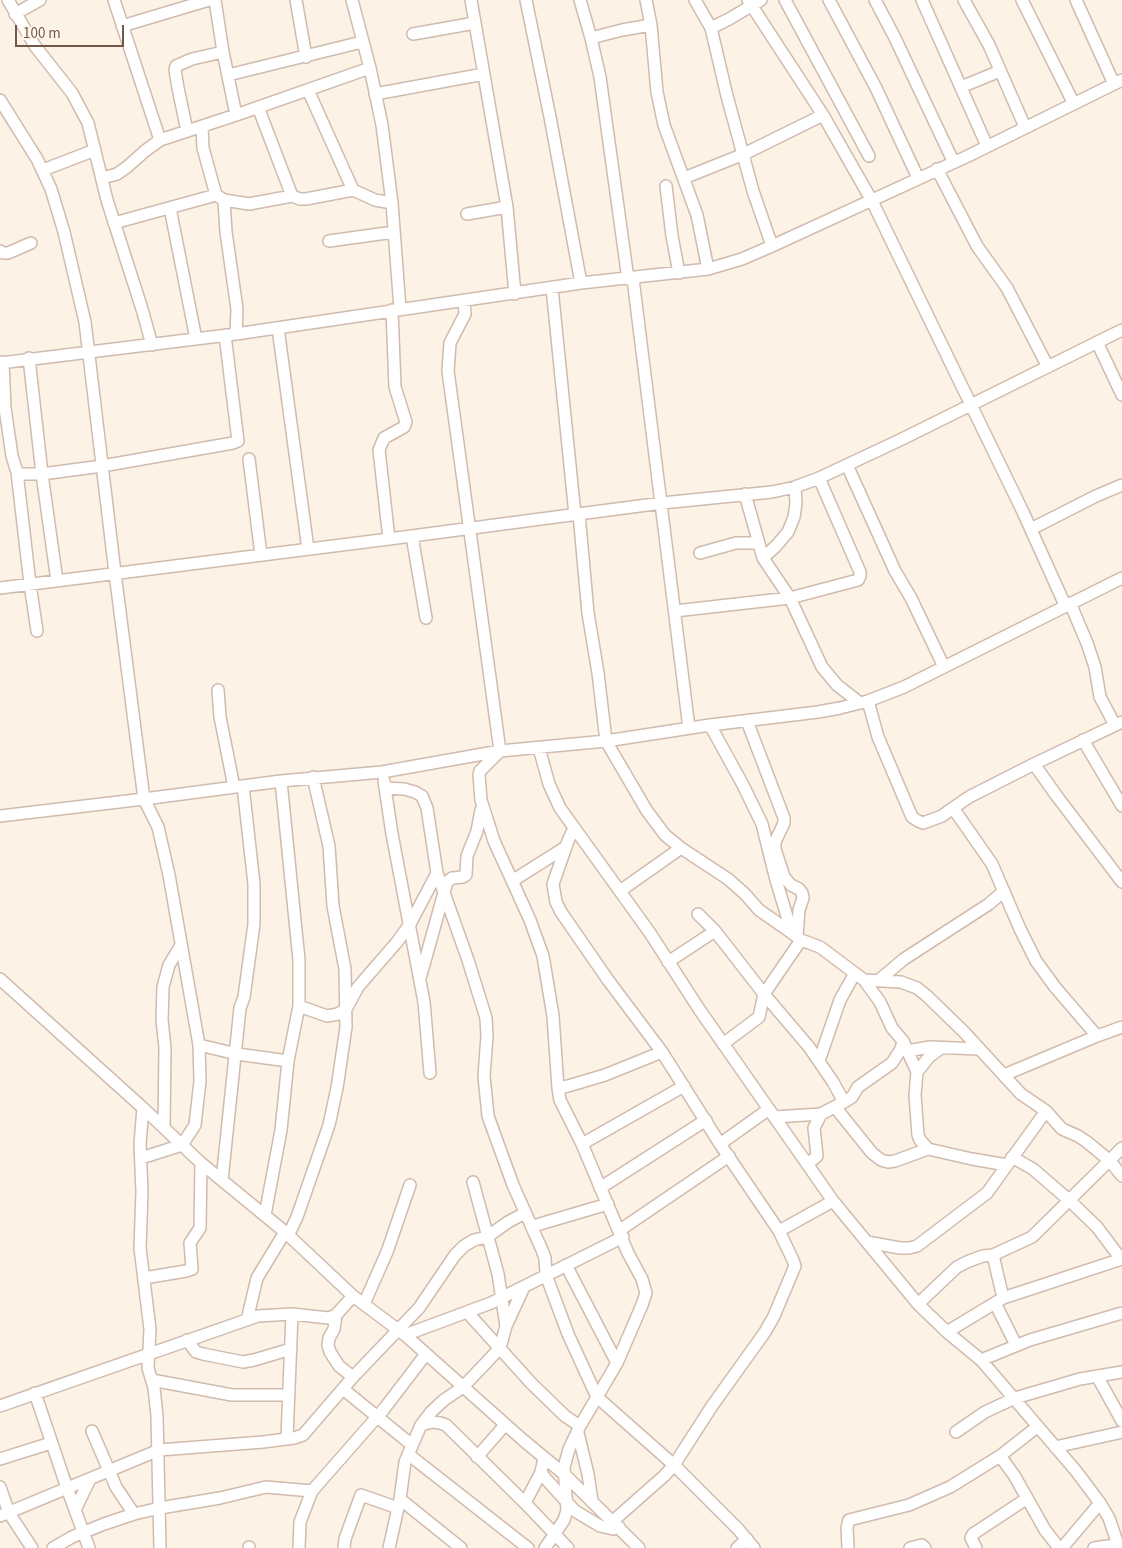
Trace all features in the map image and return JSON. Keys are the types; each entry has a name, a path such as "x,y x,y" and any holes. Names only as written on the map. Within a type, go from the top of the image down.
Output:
{"street":[{"path":"8,0 35,46 77,102 88,123 114,223 152,344"},
{"path":"16,14 40,0"},
{"path":"114,0 160,140"},
{"path":"122,26 209,0"},
{"path":"215,0 236,115"},
{"path":"296,0 306,57"},
{"path":"352,0 370,68 382,124 394,232 395,387 406,422 404,427 384,438 379,450 389,540"},
{"path":"471,0 507,207 515,294"},
{"path":"526,0 581,283"},
{"path":"580,0 600,77 631,279 662,503 689,728"},
{"path":"646,0 651,25 657,92 664,125 697,215 708,269"},
{"path":"695,0 711,28 753,191 772,246"},
{"path":"785,0 869,156"},
{"path":"829,0 876,88 918,178"},
{"path":"875,0 953,161"},
{"path":"922,0 987,146"},
{"path":"964,0 986,38 1025,127"},
{"path":"1022,0 1074,104"},
{"path":"37,631 17,472 12,456 5,408 2,363 29,358 278,328 581,283 680,273 708,269 742,259 872,201 1118,82 1076,0"},
{"path":"711,28 729,19 753,2 823,115 872,201 1087,643 1095,667 1100,696 1118,723 969,797 942,816 923,823 918,821 912,817 864,702 837,685 822,667 790,598 763,558 745,494"},
{"path":"413,34 475,23"},
{"path":"591,38 651,25"},
{"path":"228,76 362,42"},
{"path":"187,131 178,88 176,66 192,59 223,52"},
{"path":"102,178 122,170 160,140 370,68"},
{"path":"961,87 1000,71"},
{"path":"376,94 484,74"},
{"path":"308,90 353,190"},
{"path":"0,101 43,170 51,189 64,232 85,322 144,799 158,827 170,875 199,1045 200,1081 195,1125 182,1145 141,1158"},
{"path":"258,107 292,196"},
{"path":"684,178 744,154 823,115"},
{"path":"17,472 20,474 42,474 102,466 238,441 231,334 237,309 220,198 203,148 202,126"},
{"path":"43,170 94,150"},
{"path":"937,169 977,246 1007,288 1048,367"},
{"path":"666,186 672,236 680,273"},
{"path":"114,223 170,208 220,198 249,204 292,196 306,199 353,190 375,200 392,203"},
{"path":"467,214 507,207"},
{"path":"170,208 196,339"},
{"path":"329,241 394,232"},
{"path":"0,250 8,253 31,243"},
{"path":"552,288 588,613 598,673 606,742 647,811 665,835 681,848 728,878 746,894 759,910 796,937 820,947 859,977 880,1002 892,1028 905,1046 917,1072 915,1095 920,1140 928,1148 972,1159 1009,1161 1033,1168 1097,1228 1121,1259 999,1301 946,1332"},
{"path":"464,300 465,314 450,343 448,371 500,751"},
{"path":"278,328 308,549"},
{"path":"0,588 261,554 389,540 662,503 772,492 794,487 847,465 1122,330"},
{"path":"1097,342 1122,395"},
{"path":"29,358 42,474 57,581"},
{"path":"250,459 261,554"},
{"path":"847,465 895,571 911,598 944,667"},
{"path":"675,611 790,598 854,581 860,576 819,478"},
{"path":"1031,530 1096,496 1122,485"},
{"path":"763,558 788,532 794,517 796,503 794,487"},
{"path":"412,536 426,618"},
{"path":"700,553 736,543 758,543"},
{"path":"0,816 313,777 382,772 500,751 606,742 710,725 818,712 864,702 904,686 1122,578"},
{"path":"218,690 220,717 239,786 254,884 254,924 244,998 240,1008 237,1054 222,1180"},
{"path":"723,1044 758,1017 764,994 796,937 799,910 803,898 799,889 791,885 784,877 774,849 775,842 784,823 784,818 747,721"},
{"path":"710,725 743,784 762,824 776,880 796,937"},
{"path":"1083,740 1122,806"},
{"path":"539,748 548,784 560,808 650,933 723,1044 833,1201 918,1304 946,1332 981,1360 1015,1398 1100,1503 1109,1518 1120,1546 1094,1548"},
{"path":"420,979 443,890 449,880 466,875 467,856 477,831 481,800 480,771 500,751"},
{"path":"1034,764 1122,882"},
{"path":"382,772 420,979 426,1020 430,1074"},
{"path":"252,1318 249,1307 257,1278 297,1217 329,1125 337,1088 346,1027 345,969 333,906 329,846 313,777"},
{"path":"265,1215 281,1130 288,1062 299,1006 299,960 281,781"},
{"path":"385,788 404,789 415,792 422,796 427,808 437,872 474,976 486,1018 487,1036 484,1076 488,1116 524,1213 533,1226 545,1258 546,1275 568,1334 597,1397 674,1465 750,1543 737,1548"},
{"path":"481,800 494,841 535,932 543,956 554,1016 558,1088 564,1110 582,1144 646,1293 617,1363 569,1449 564,1474 566,1502 564,1520 546,1548"},
{"path":"953,808 998,875 1020,930 1036,961 1055,987 1097,1036"},
{"path":"541,1472 575,1511 600,1526 613,1529 674,1465 712,1406 765,1332 774,1316 795,1266 779,1231 720,1144 662,1052 581,942 556,902 554,884 574,828"},
{"path":"512,881 566,847"},
{"path":"620,891 681,848"},
{"path":"299,1006 328,1016 338,1014 346,1009 358,987 393,948 410,924 437,872"},
{"path":"879,980 910,955 989,904 1004,891"},
{"path":"698,914 716,931 764,994 819,1061 840,1104 872,1153 880,1160 888,1162 928,1148"},
{"path":"668,962 716,931"},
{"path":"164,1127 165,1048 162,1020 163,988 169,965 181,945"},
{"path":"859,977 901,982 917,988 948,1015 1027,1100 1046,1111 1062,1129 1078,1136 1110,1161 1122,1176"},
{"path":"819,1061 840,1000 859,977"},
{"path":"0,979 164,1127 201,1163 265,1215 353,1296 402,1333 564,1474 639,1548"},
{"path":"1004,1075 1122,1027"},
{"path":"199,1045 237,1054 288,1062"},
{"path":"720,1144 772,1113 821,1114 840,1104 852,1097 858,1087 892,1064 905,1046 979,1049"},
{"path":"917,1072 928,1057 941,1048"},
{"path":"558,1088 605,1074 662,1052"},
{"path":"582,1144 684,1086"},
{"path":"143,1108 141,1129 140,1241 150,1329 148,1368 156,1397 159,1450 160,1548"},
{"path":"867,1242 900,1248 917,1246 987,1194 1046,1111"},
{"path":"808,1164 817,1156 814,1128 821,1114"},
{"path":"600,1188 706,1120"},
{"path":"918,1304 957,1268 969,1261 993,1255 1032,1237 1122,1148"},
{"path":"402,1333 491,1303 566,1265 621,1234 729,1156"},
{"path":"144,1278 192,1269 190,1243 200,1228 201,1163"},
{"path":"473,1182 494,1257 506,1326"},
{"path":"364,1304 386,1252 410,1185"},
{"path":"779,1231 833,1201"},
{"path":"533,1226 608,1204"},
{"path":"4,1514 159,1450 263,1442 303,1435 353,1377 402,1333 455,1255 464,1246 474,1240 487,1237 524,1213"},
{"path":"993,1255 999,1301 1016,1345"},
{"path":"566,1265 617,1363"},
{"path":"390,1548 402,1477 410,1449 421,1425 438,1406 463,1387 500,1348 506,1326 524,1287"},
{"path":"0,1406 252,1318 292,1314 328,1318 336,1315 353,1296"},
{"path":"467,1312 579,1430 592,1501"},
{"path":"981,1360 1016,1345 1122,1313"},
{"path":"287,1438 292,1314"},
{"path":"336,1315 334,1329 329,1338 328,1345 338,1366 353,1377"},
{"path":"187,1340 196,1352 243,1362 291,1349"},
{"path":"299,1548 300,1522 312,1491 377,1416 426,1354"},
{"path":"956,1432 985,1412 1015,1398 1097,1376 1122,1372"},
{"path":"1097,1376 1122,1421"},
{"path":"152,1380 232,1395 289,1395"},
{"path":"343,1389 377,1416 410,1449 528,1548"},
{"path":"34,1393 66,1488 89,1548"},
{"path":"421,1425 432,1422 446,1425 568,1548"},
{"path":"477,1457 505,1424"},
{"path":"848,1548 847,1528 849,1520 922,1500 955,1484 1000,1456 1037,1427"},
{"path":"92,1431 116,1487 134,1514"},
{"path":"1055,1447 1122,1432"},
{"path":"0,1459 51,1443"},
{"path":"1000,1456 1014,1475 1045,1530 1060,1548 1100,1503"},
{"path":"525,1503 541,1472 544,1458"},
{"path":"75,1510 90,1479"},
{"path":"0,1487 4,1514 32,1548"},
{"path":"52,1548 83,1532 134,1514 160,1508 266,1488 312,1491"},
{"path":"344,1548 345,1539 361,1494 399,1503 461,1548"},
{"path":"976,1548 971,1538 973,1534 1026,1499"},
{"path":"910,1548 922,1545 925,1548"}]}
